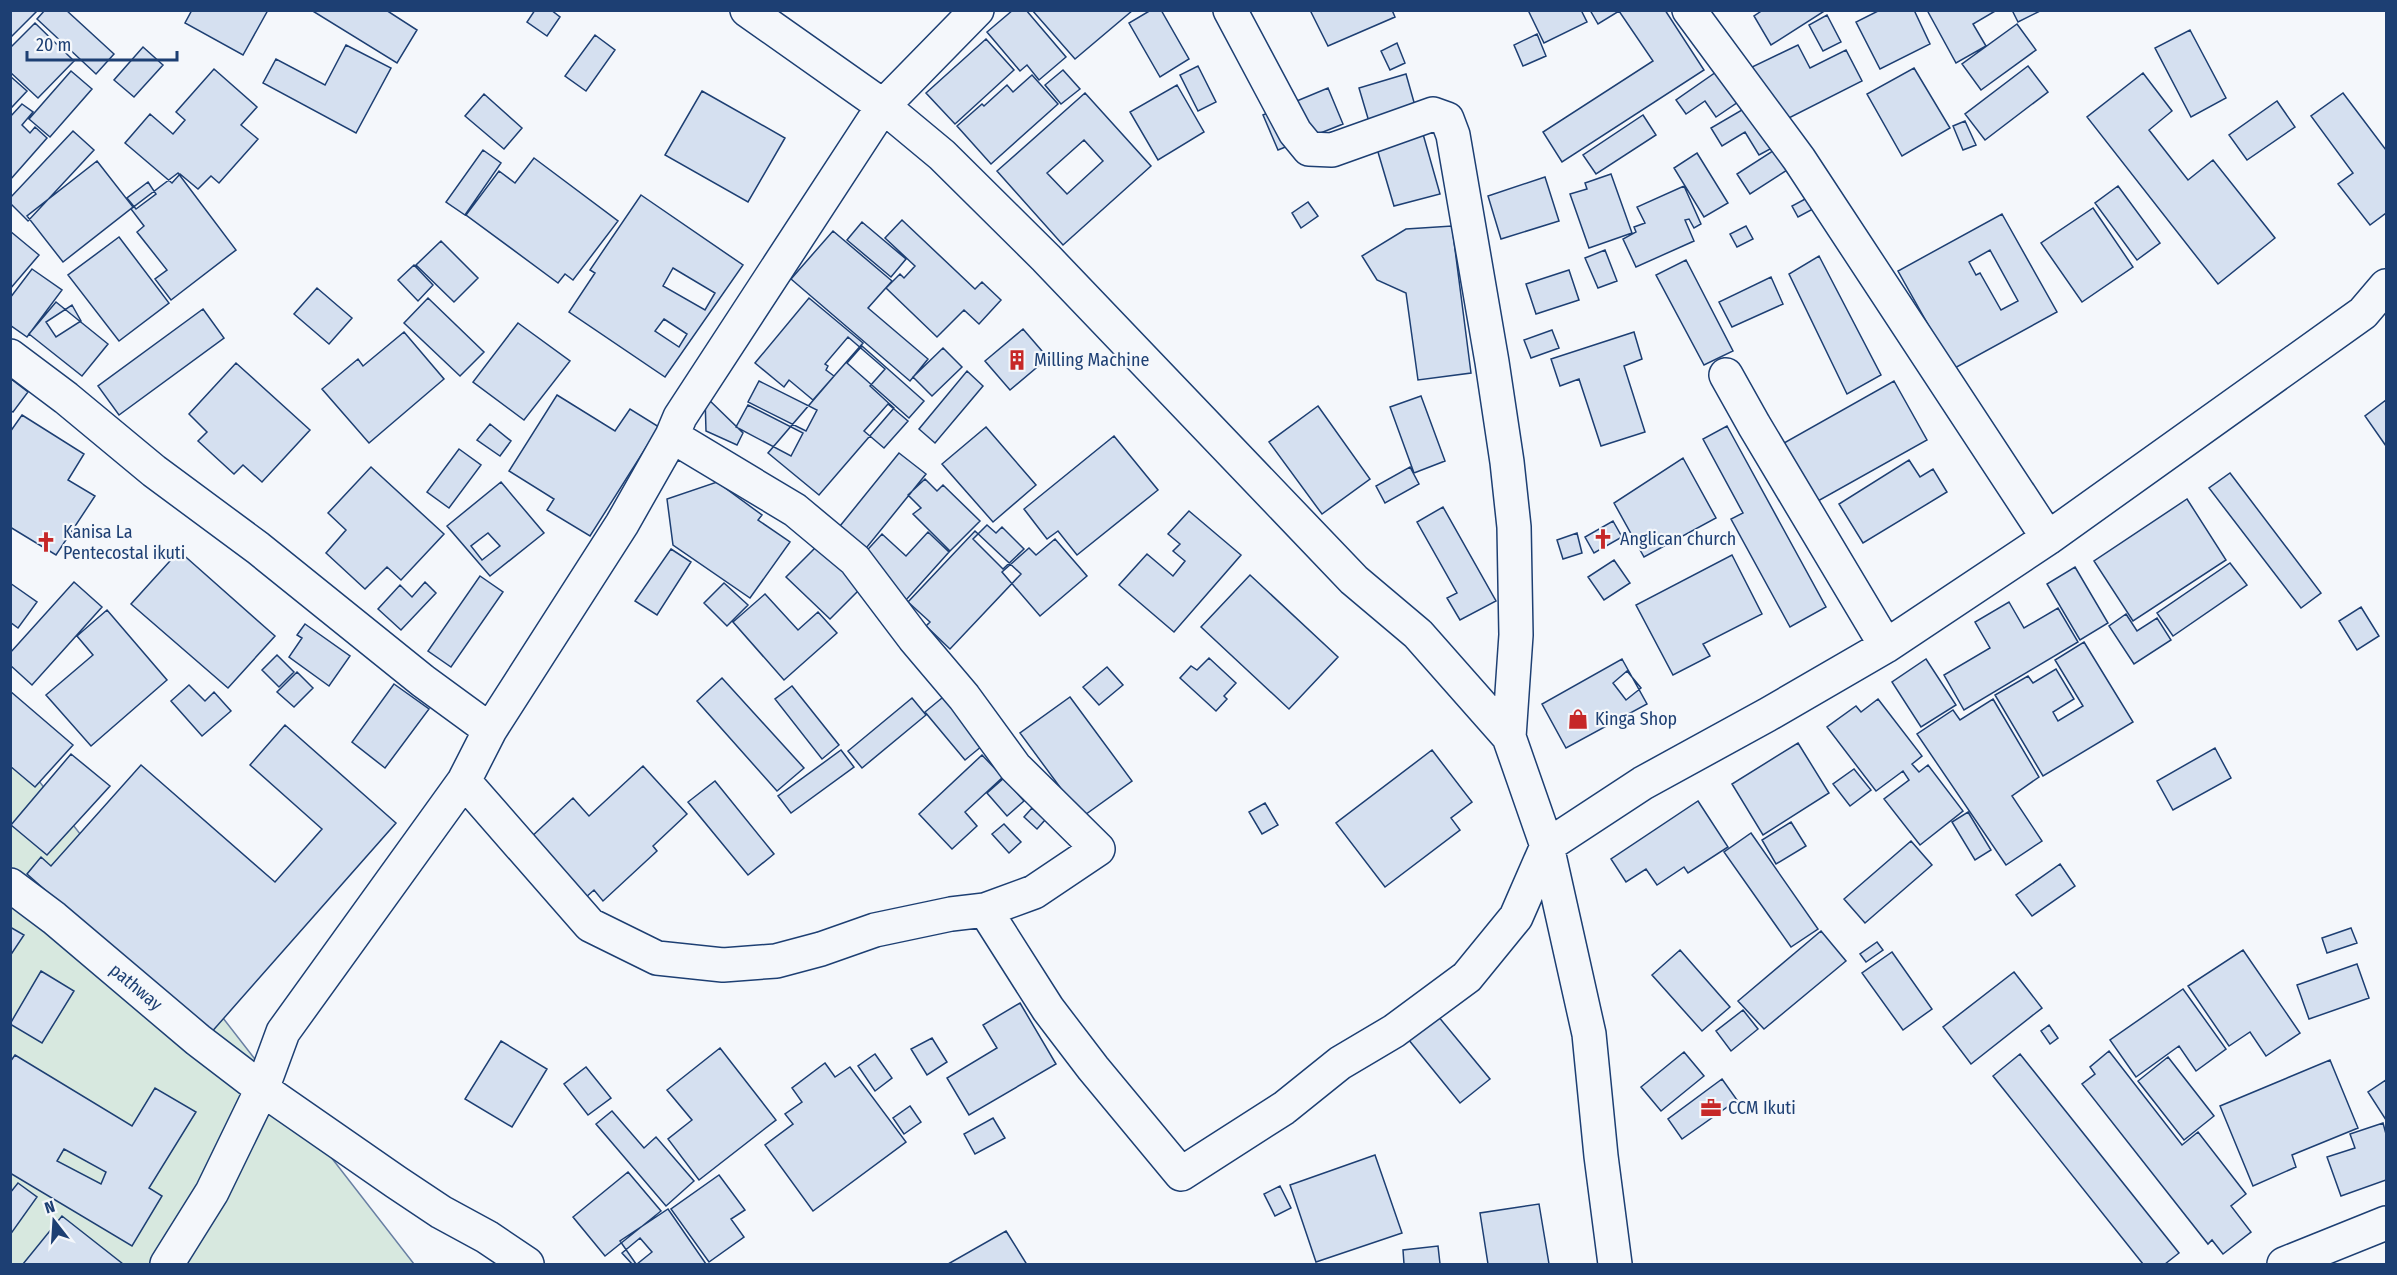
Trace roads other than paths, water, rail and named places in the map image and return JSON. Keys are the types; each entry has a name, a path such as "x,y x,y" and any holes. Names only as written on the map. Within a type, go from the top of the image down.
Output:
{"street":[{"path":"747,10 883,106 942,154 1046,258 1354,580 1419,634 1509,737 1547,846 1589,1034 1615,1264"},
{"path":"167,1264 212,1192 262,1089 284,1032 464,781 490,730 622,524 672,436 680,417 883,106 976,10"},
{"path":"1230,10 1295,132 1309,149 1332,150 1433,114 1447,119 1453,135 1480,281 1513,516 1515,635 1509,737"},
{"path":"1689,10 1799,159 2048,538"},
{"path":"985,910 1054,1017 1181,1174 1284,1107 1340,1063 1394,1031 1467,977 1516,917 1547,846 1642,783 1767,715 1886,646 2048,538 2363,313 2386,286"},
{"path":"10,356 66,398 154,471 258,548 423,681 490,730"},
{"path":"1726,375 1886,646"},
{"path":"464,781 590,925 657,958 723,965 776,961 821,949 875,930 951,914 985,910 1034,892 1098,849 1015,767 964,697 914,638 855,560 795,510 672,436"},
{"name":"pathway","path":"10,885 54,918 198,1040 262,1089 441,1212 487,1237 527,1264"},
{"path":"2284,1264 2386,1223"}],"place":[{"name":"Milling Machine","path":"1017,360"},
{"name":"Anglican church","path":"1603,539"},
{"name":"Kanisa La Pentecostal ikuti","path":"46,542"},
{"name":"Kinga Shop","path":"1578,719"},
{"name":"CCM Ikuti","path":"1711,1108"}]}
